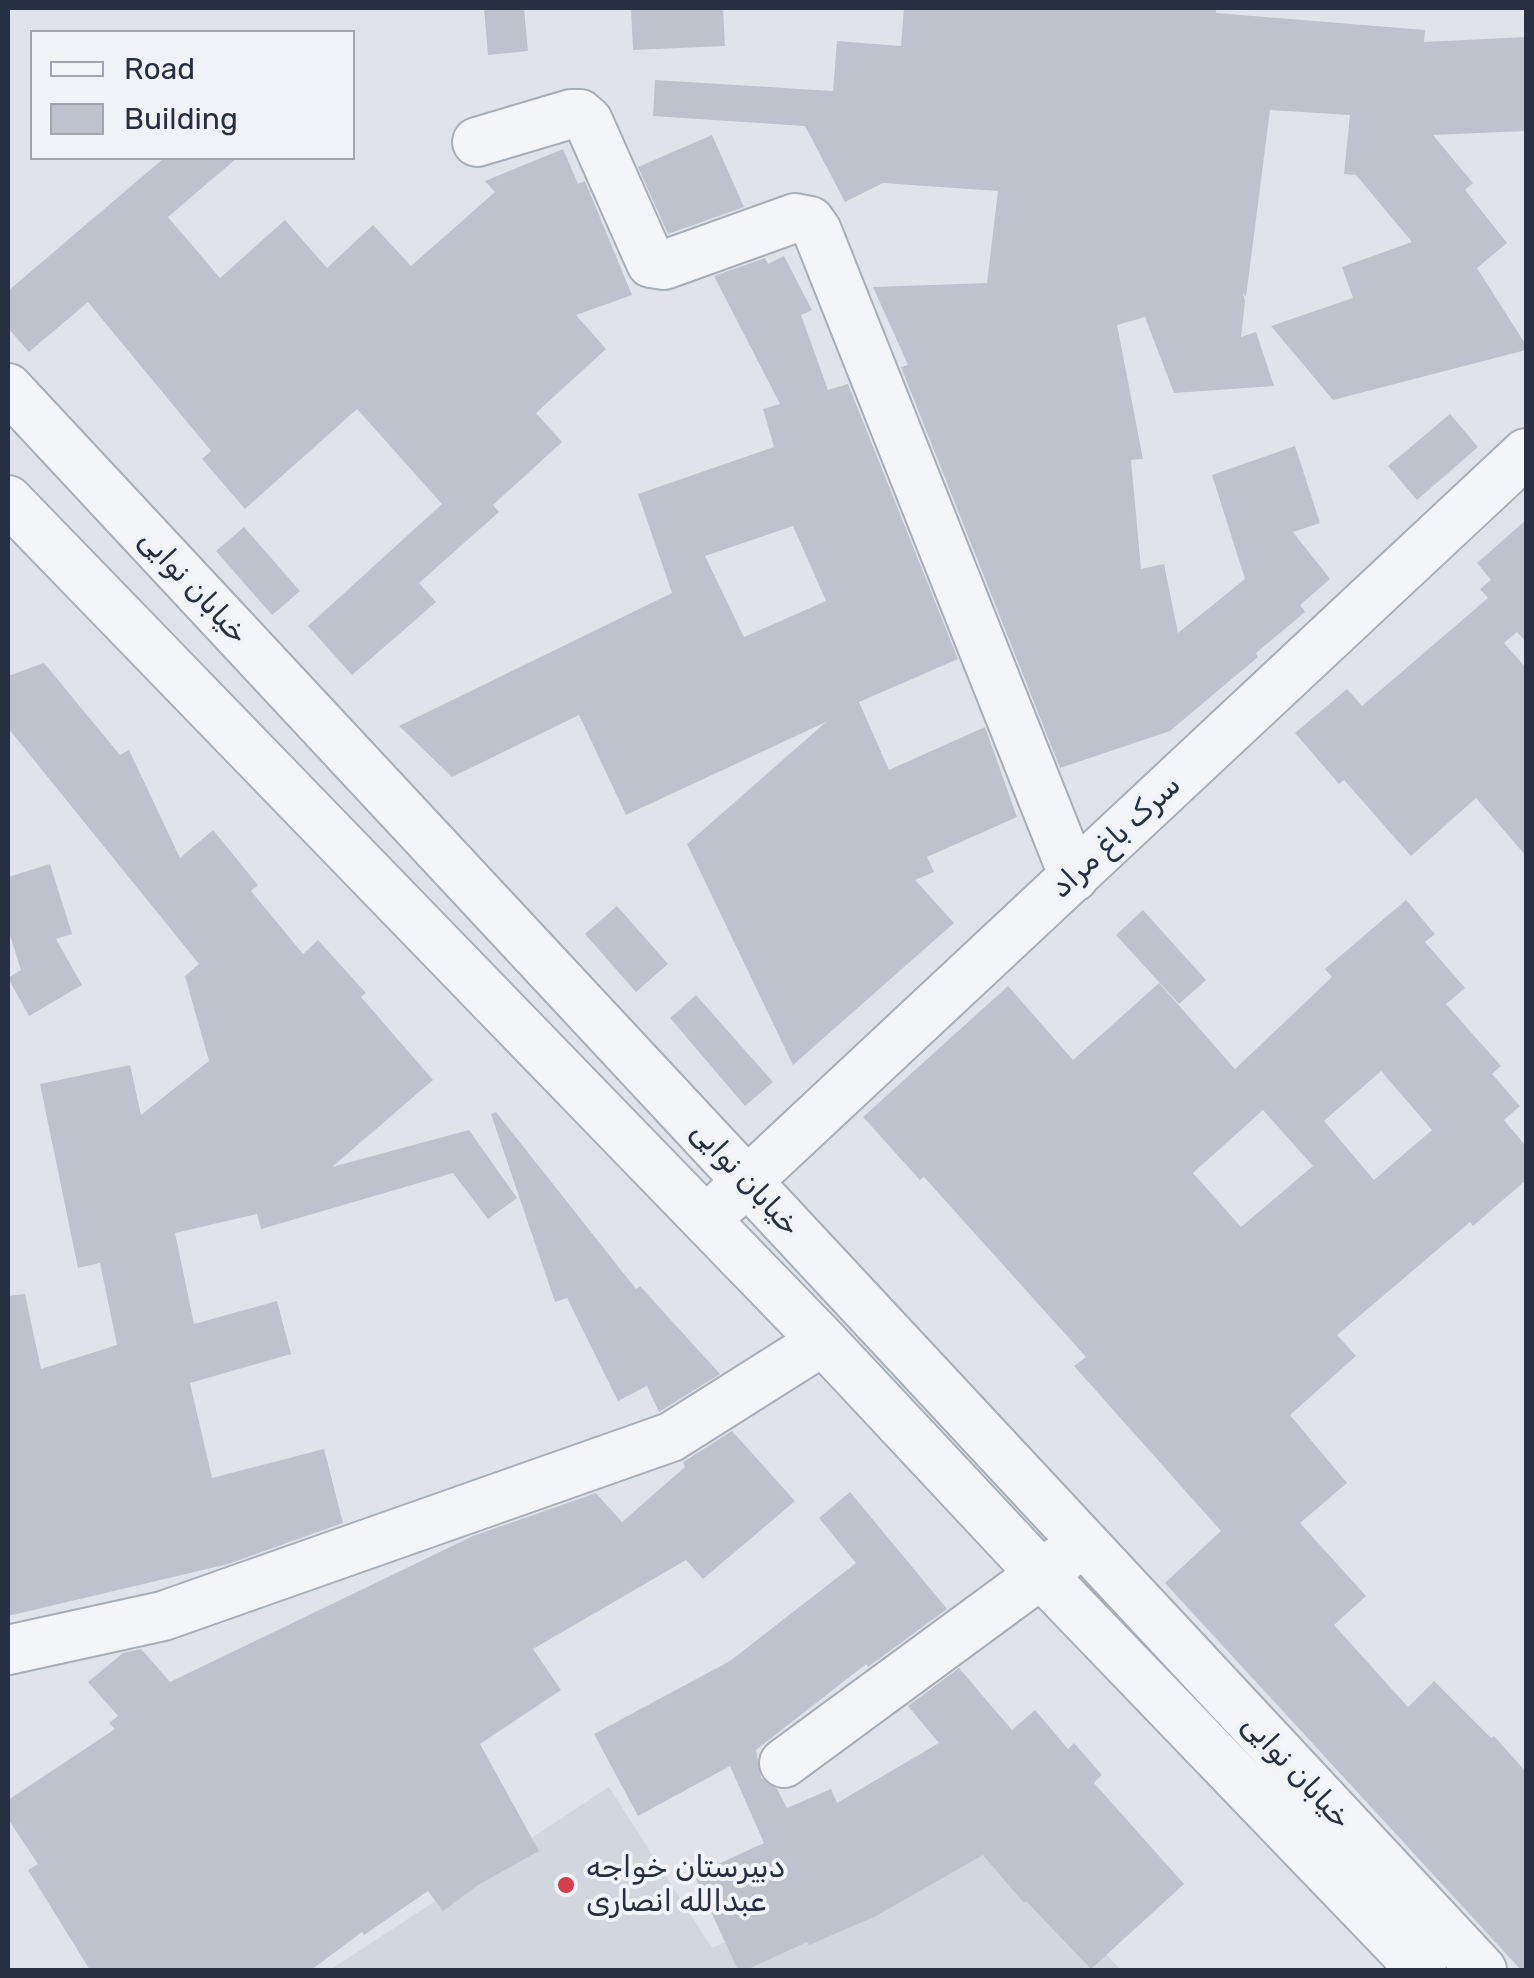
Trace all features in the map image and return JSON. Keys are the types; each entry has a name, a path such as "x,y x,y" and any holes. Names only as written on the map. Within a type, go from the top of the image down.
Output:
{"street":[{"path":"477,142 580,114 588,122 651,263 664,266 794,218 810,221 818,232 1074,876"},
{"name":"خیابان نوایی","path":"8,388 1482,1970"},
{"name":"سرک باغ مراد","path":"706,1220 1526,453"},
{"name":"خیابان نوایی","path":"8,500 823,1341 1422,1970"},
{"path":"8,1650 163,1616 671,1437 823,1341"},
{"path":"784,1763 1082,1544"}],"shaded area":[{"name":"دبیرستان خواجه عبدالله انصاری","path":"609,1787 712,1948 980,1822 1121,1970 330,1970"}],"building":[{"path":"484,8 524,8 528,51 488,55"},
{"path":"631,8 723,8 725,46 633,50"},
{"path":"904,8 1216,8 1216,13 1425,30 1424,42 1526,37 1526,131 1433,135 1473,183 1465,190 1507,243 1477,268 1526,350 1333,400 1271,326 1353,298 1342,267 1412,242 1356,175 1344,174 1350,115 1270,110 1246,297 1243,293 1241,337 1256,332 1274,386 1174,393 1145,317 1117,325 1143,459 1131,460 1141,569 1164,564 1178,633 1245,579 1212,475 1295,446 1320,523 1293,532 1330,579 1300,605 1305,612 1256,653 1258,657 1170,731 1060,768 901,367 908,365 873,287 987,283 998,191 883,183 845,202 805,126 653,116 655,80 833,91 837,41 901,46"},
{"path":"712,135 744,207 668,234 638,167"},
{"path":"563,149 578,184 585,181 632,295 576,315 606,349 536,413 562,442 493,505 499,512 419,583 436,602 352,675 308,626 442,504 357,409 245,509 202,459 211,451 88,302 29,352 8,328 8,291 162,160 235,160 168,217 220,278 285,220 327,268 373,225 411,266 495,192 485,181"},
{"path":"784,256 812,310 801,315 828,390 848,384 958,659 859,702 889,770 985,727 1017,817 927,857 934,872 915,880 954,923 793,1065 687,844 826,722 626,815 579,715 452,777 399,726 672,593 638,494 774,447 763,409 780,404 714,276 765,258 768,264","holes":["793,526 826,601 744,637 705,556"]},
{"path":"1450,414 1478,447 1417,500 1388,466"},
{"path":"1526,520 1526,642 1517,632 1504,643 1526,668 1526,856 1476,798 1411,856 1344,780 1339,784 1295,733 1347,689 1362,706 1488,598 1480,589 1491,580 1477,563"},
{"path":"244,527 300,591 272,615 216,551"},
{"path":"44,663 120,755 129,750 180,858 213,830 258,885 251,891 303,954 318,940 366,993 361,997 433,1080 332,1167 469,1130 517,1198 488,1219 453,1173 261,1229 257,1214 175,1233 194,1324 277,1301 291,1354 190,1383 212,1478 324,1449 343,1523 228,1564 8,1616 8,1296 25,1294 41,1369 117,1345 100,1263 78,1268 40,1084 130,1065 141,1115 209,1061 185,976 199,964 8,728 8,676"},
{"path":"50,864 72,934 56,939 82,985 29,1016 8,978 21,970 8,929 8,877"},
{"path":"1406,900 1435,934 1425,942 1465,988 1446,1004 1501,1066 1492,1074 1520,1106 1504,1120 1526,1146 1526,1180 1473,1226 1470,1222 1337,1335 1356,1356 1290,1415 1347,1483 1300,1523 1366,1596 1334,1625 1408,1707 1434,1681 1491,1738 1494,1736 1526,1772 1526,1970 1521,1970 1165,1583 1221,1531 1074,1366 1086,1357 924,1177 920,1180 863,1117 1008,986 1073,1060 1159,983 1235,1069 1332,977 1325,969","holes":["1381,1071 1432,1130 1374,1180 1324,1121","1263,1110 1313,1166 1241,1227 1193,1173"]},
{"path":"617,906 668,964 636,992 585,934"},
{"path":"1143,910 1206,980 1179,1004 1116,935"},
{"path":"696,995 773,1082 745,1106 670,1018"},
{"path":"496,1112 636,1289 640,1286 720,1374 659,1412 647,1386 618,1401 567,1298 555,1302 491,1114"},
{"path":"732,1431 795,1501 703,1579 686,1560 533,1649 561,1690 480,1744 539,1851 478,1885 443,1911 428,1891 311,1970 90,1970 28,1870 38,1864 8,1819 8,1800 115,1729 109,1723 118,1716 88,1682 123,1653 141,1649 170,1682 473,1536 596,1493 622,1522 685,1467 683,1462"},
{"path":"850,1492 947,1609 868,1667 866,1664 756,1750 761,1778 777,1789 787,1808 831,1789 837,1803 939,1743 908,1706 959,1668 1012,1730 1035,1710 1068,1749 1074,1743 1102,1775 1094,1783 1184,1884 1091,1969 1024,1903 983,1855 874,1917 738,1970 694,1875 764,1843 730,1766 638,1816 594,1734 730,1661 856,1563 819,1518"}],"place":[{"name":"دبیرستان خواجه عبدالله انصاری","path":"566,1885"}]}
